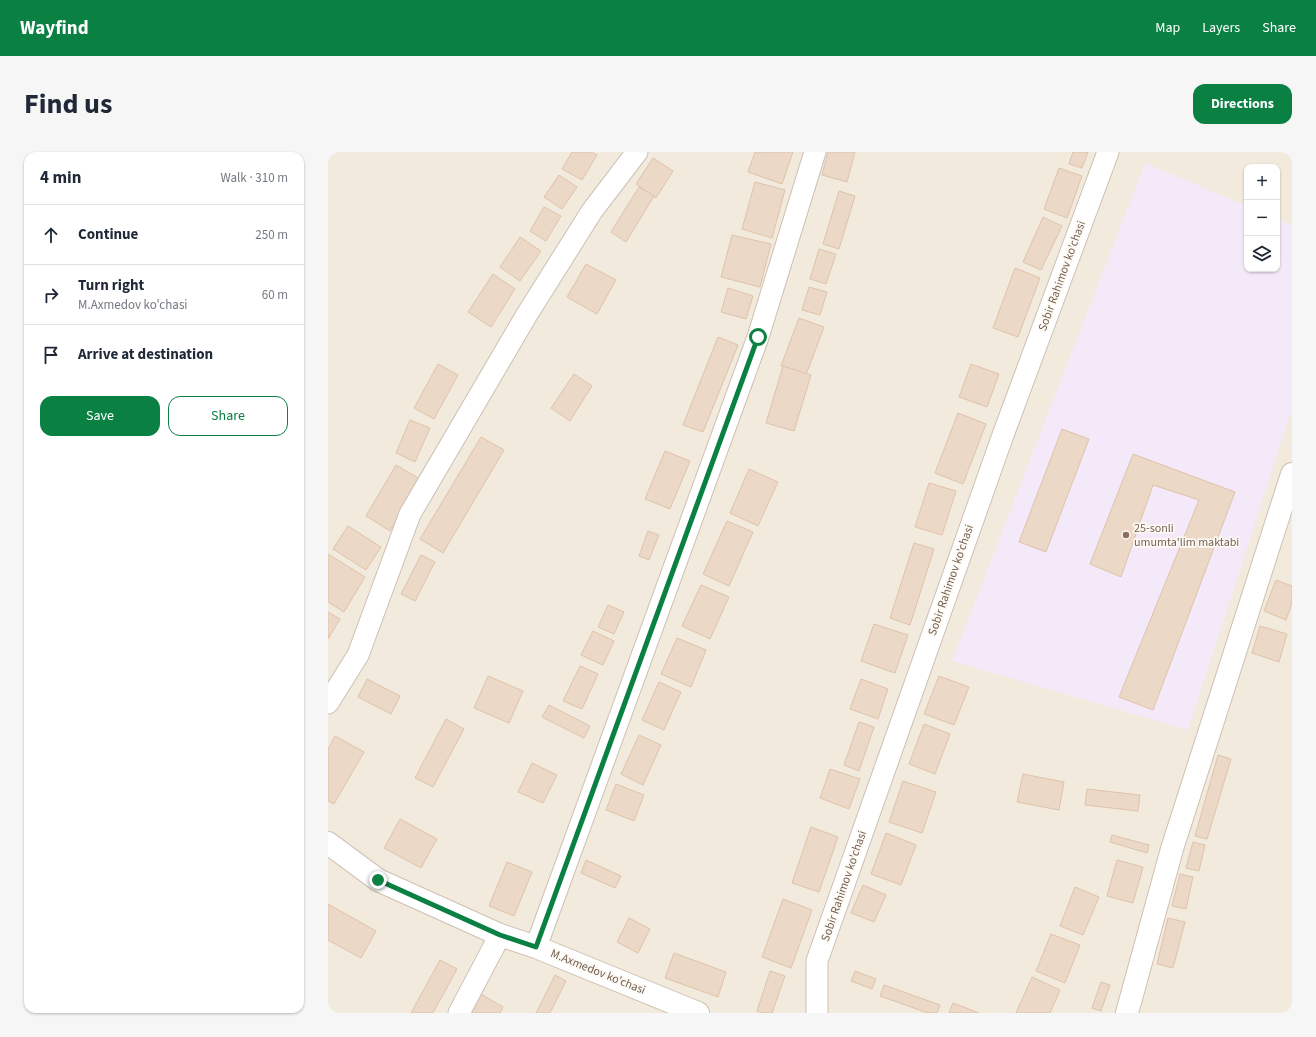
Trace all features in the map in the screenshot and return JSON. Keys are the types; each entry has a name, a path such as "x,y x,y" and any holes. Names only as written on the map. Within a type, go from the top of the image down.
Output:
{"street":[{"path":"328,704 358,655 410,514 526,316 592,211 637,152"},
{"path":"536,947 758,337 815,152"},
{"name":"Sobir Rahimov ko'chasi","path":"817,1013 817,961 1002,436 1108,152"},
{"path":"1126,1013 1172,849 1292,474"},
{"name":"M.Axmedov ko'chasi","path":"328,843 378,880 500,935 536,947 698,1013"},
{"path":"459,1013 500,935"}],"shaded area":[{"path":"328,152 1292,152 1292,1013 328,1013"},
{"name":"25-sonli umumta'lim maktabi","path":"1145,163 1244,205 1244,272 1280,272 1280,220 1292,226 1292,409 1188,730 952,661"}],"building":[{"path":"572,152 591,152 597,155 582,180 562,169"},
{"path":"755,152 793,152 782,184 748,172"},
{"path":"828,152 855,152 847,182 822,175"},
{"path":"1073,152 1088,152 1082,168 1069,164"},
{"path":"653,158 673,171 656,198 636,184"},
{"path":"1059,168 1082,176 1067,218 1044,209"},
{"path":"559,175 577,187 562,209 544,197"},
{"path":"755,182 785,190 772,238 742,229"},
{"path":"639,187 654,196 626,242 611,232"},
{"path":"839,191 855,196 839,249 823,244"},
{"path":"544,207 561,216 546,241 530,231"},
{"path":"1043,217 1062,226 1041,270 1023,262"},
{"path":"732,235 771,244 760,287 721,277"},
{"path":"520,237 541,251 520,281 500,267"},
{"path":"819,249 836,254 826,284 810,279"},
{"path":"586,264 616,280 597,314 567,297"},
{"path":"1015,268 1040,278 1018,337 993,328"},
{"path":"493,274 515,289 491,327 468,312"},
{"path":"809,287 827,292 820,315 802,310"},
{"path":"728,288 753,296 746,319 721,312"},
{"path":"799,318 824,327 806,375 781,366"},
{"path":"718,337 738,345 703,432 683,425"},
{"path":"438,364 458,375 434,419 414,408"},
{"path":"971,364 999,374 987,407 959,397"},
{"path":"783,366 811,375 794,431 766,423"},
{"path":"574,374 592,386 570,421 551,408"},
{"path":"958,413 986,424 963,484 935,473"},
{"path":"410,420 430,428 415,462 396,453"},
{"path":"1062,429 1089,439 1046,552 1019,542"},
{"path":"481,437 504,450 443,553 420,539"},
{"path":"665,451 690,461 670,509 645,499"},
{"path":"1133,454 1235,492 1153,710 1119,697 1199,500 1153,485 1121,577 1090,564"},
{"path":"396,465 420,479 390,531 366,516"},
{"path":"749,469 778,482 758,526 730,513"},
{"path":"929,483 956,491 942,535 915,527"},
{"path":"727,521 753,532 729,586 703,574"},
{"path":"348,526 381,547 366,570 333,549"},
{"path":"648,531 659,535 649,560 639,556"},
{"path":"914,543 934,549 910,625 890,618"},
{"path":"328,554 365,577 344,612 328,602"},
{"path":"421,555 435,562 415,601 401,594"},
{"path":"1276,580 1292,586 1292,603 1286,620 1264,611"},
{"path":"701,585 729,597 710,639 682,626"},
{"path":"608,605 624,612 614,634 598,627"},
{"path":"328,612 340,619 328,639"},
{"path":"874,624 908,635 895,673 861,661"},
{"path":"1260,626 1287,634 1279,662 1252,653"},
{"path":"593,631 614,641 603,665 581,655"},
{"path":"677,638 706,650 691,687 661,674"},
{"path":"580,666 598,674 582,709 563,701"},
{"path":"488,676 523,691 509,723 474,708"},
{"path":"939,676 969,687 954,725 924,714"},
{"path":"367,679 400,696 391,714 358,697"},
{"path":"861,679 888,689 878,719 850,709"},
{"path":"659,682 681,692 664,730 642,720"},
{"path":"549,705 590,726 584,738 542,717"},
{"path":"446,719 464,729 433,787 415,778"},
{"path":"859,722 874,727 859,771 844,765"},
{"path":"924,724 950,734 935,774 909,764"},
{"path":"639,735 661,745 643,785 621,774"},
{"path":"335,736 364,752 334,804 328,801 328,749"},
{"path":"1218,755 1231,759 1207,839 1195,836"},
{"path":"532,763 557,775 543,803 518,792"},
{"path":"830,769 860,779 849,809 820,798"},
{"path":"1023,774 1064,782 1059,810 1017,802"},
{"path":"903,781 936,792 922,833 889,822"},
{"path":"616,784 644,795 634,821 606,810"},
{"path":"1087,789 1140,795 1138,811 1085,805"},
{"path":"400,819 437,839 421,868 384,848"},
{"path":"811,827 838,837 819,892 792,883"},
{"path":"886,833 916,845 901,885 871,874"},
{"path":"1112,835 1149,845 1147,853 1110,842"},
{"path":"1193,842 1205,845 1199,871 1186,868"},
{"path":"586,860 621,876 615,888 581,873"},
{"path":"1117,860 1143,867 1133,903 1107,896"},
{"path":"507,862 532,872 514,916 489,906"},
{"path":"1180,874 1193,877 1186,909 1172,906"},
{"path":"863,885 886,895 874,922 851,913"},
{"path":"1075,887 1099,897 1083,935 1060,926"},
{"path":"783,899 812,910 791,968 762,957"},
{"path":"328,904 376,931 361,958 328,940"},
{"path":"629,918 650,929 638,953 617,942"},
{"path":"1168,918 1185,922 1173,968 1157,964"},
{"path":"1051,934 1080,945 1065,983 1036,971"},
{"path":"674,953 726,972 718,997 665,978"},
{"path":"440,960 457,969 433,1013 411,1013"},
{"path":"770,971 785,976 772,1013 763,1013 757,1011"},
{"path":"855,971 876,979 872,989 851,981"},
{"path":"555,975 566,981 550,1013 536,1013"},
{"path":"1032,977 1060,990 1050,1013 1016,1013"},
{"path":"1101,982 1110,985 1101,1011 1092,1008"},
{"path":"884,985 940,1005 937,1013 928,1013 880,996"},
{"path":"481,994 503,1007 500,1013 470,1013"},
{"path":"953,1003 979,1013 949,1013"}],"place":[{"name":"25-sonli umumta'lim maktabi","path":"1126,535"}],"route":[{"path":"378,880 500,935 536,947 758,337"}]}
